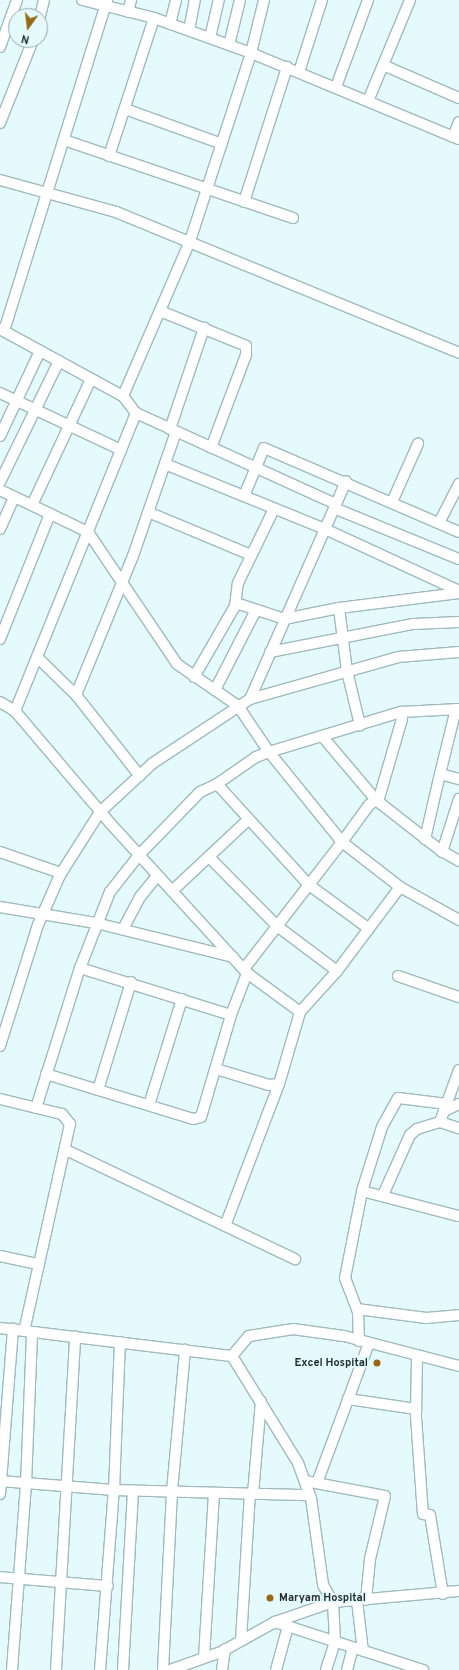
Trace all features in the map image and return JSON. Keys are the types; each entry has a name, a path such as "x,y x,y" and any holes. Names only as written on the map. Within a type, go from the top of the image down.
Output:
{"street":[{"path":"0,47 17,0"},
{"path":"128,12 131,0"},
{"path":"170,24 176,0"},
{"path":"189,30 195,0"},
{"path":"210,38 219,0"},
{"path":"228,44 240,0"},
{"path":"123,396 190,241 251,53 264,0"},
{"path":"299,72 322,0"},
{"path":"336,87 368,0"},
{"path":"368,101 410,0"},
{"path":"86,1 106,4 128,12 154,18 228,44 336,87 456,138 459,122"},
{"path":"106,4 48,192 2,330 123,396 136,413 257,468 335,506 459,559"},
{"path":"109,156 154,18"},
{"path":"0,123 30,48"},
{"path":"383,65 459,98"},
{"path":"244,202 287,67"},
{"path":"124,109 222,144"},
{"path":"64,140 293,218"},
{"path":"0,180 116,212 190,241 459,353"},
{"path":"160,310 241,342 246,350 211,448"},
{"path":"76,696 122,584 148,512 164,464 204,328"},
{"path":"0,436 18,401 40,351"},
{"path":"0,482 58,361"},
{"path":"32,505 91,378"},
{"path":"0,393 121,450"},
{"path":"15,711 136,413"},
{"path":"392,502 418,444"},
{"path":"244,496 257,468 264,448 346,481 459,532"},
{"path":"164,464 325,529 459,592"},
{"path":"250,699 346,481"},
{"path":"439,523 459,484"},
{"path":"0,490 88,532 173,659 194,677 238,706 269,752 342,842 400,887 459,920"},
{"path":"0,528 14,497"},
{"path":"194,677 236,602 236,587 274,509"},
{"path":"148,512 251,555"},
{"path":"0,640 50,514"},
{"path":"236,602 284,619 339,608 459,592"},
{"path":"339,608 347,671 360,724"},
{"path":"215,690 256,610"},
{"path":"270,652 342,636 419,623 459,622"},
{"path":"0,1046 4,1017 44,912 61,873 100,812 153,763 250,699 398,657 459,652"},
{"path":"37,657 76,696 140,776"},
{"path":"0,702 15,711 100,812 245,971 300,1012"},
{"path":"36,1108 80,968 96,923 110,892 139,855 200,792 218,784 256,757 269,752 401,712 458,709 440,774 425,839"},
{"path":"46,1074 193,1118 201,1117 245,971 277,926 376,800 402,719 401,712"},
{"path":"322,736 376,800 442,852 459,861"},
{"path":"440,774 459,779"},
{"path":"218,784 309,885 368,928"},
{"path":"442,852 459,799"},
{"path":"172,891 249,819"},
{"path":"0,852 61,873"},
{"path":"209,857 277,926 337,971"},
{"path":"123,929 140,897 158,875"},
{"path":"225,1226 278,1084 300,1012 337,971 400,887"},
{"path":"0,907 44,912 96,923 233,957"},
{"path":"80,968 131,982 231,1015"},
{"path":"398,976 459,997"},
{"path":"98,1090 131,982"},
{"path":"149,1105 182,999"},
{"path":"216,1069 269,1085 278,1084"},
{"path":"440,1122 459,1070"},
{"path":"317,1484 348,1400 364,1342 357,1309 345,1278 362,1190 382,1127 398,1098 445,1107 459,1104"},
{"path":"0,1099 68,1117 70,1132 40,1264 28,1331 26,1484 17,1578 12,1670"},
{"path":"383,1196 410,1135 417,1129 440,1122 459,1128"},
{"path":"66,1150 295,1259"},
{"path":"362,1190 459,1216"},
{"path":"0,1256 40,1264"},
{"path":"357,1309 426,1318 459,1315"},
{"path":"0,1328 232,1356 298,1463 310,1495 323,1585 333,1602 335,1642 326,1670"},
{"path":"0,1494 13,1329"},
{"path":"232,1356 249,1336 293,1329 364,1342 417,1357 459,1366"},
{"path":"56,1670 69,1487 76,1338"},
{"path":"100,1670 108,1586 114,1490 120,1342"},
{"path":"163,1670 172,1492 185,1350"},
{"path":"417,1357 416,1409 423,1514 430,1516 443,1594"},
{"path":"348,1400 416,1409"},
{"path":"241,1640 252,1494 261,1401"},
{"path":"1,1481 114,1490 310,1495"},
{"path":"305,1481 385,1496 361,1600 363,1651"},
{"path":"123,1670 133,1490"},
{"path":"204,1657 214,1493"},
{"path":"0,1577 108,1586"},
{"path":"170,1670 225,1649 275,1622 333,1602 443,1594 459,1591"},
{"path":"275,1622 423,1670"},
{"path":"276,1670 288,1626"},
{"path":"347,1670 353,1648"},
{"path":"222,1670 225,1649"}],"place":[{"name":"Excel Hospital","path":"377,1363"},
{"name":"Maryam Hospital","path":"270,1598"}]}
